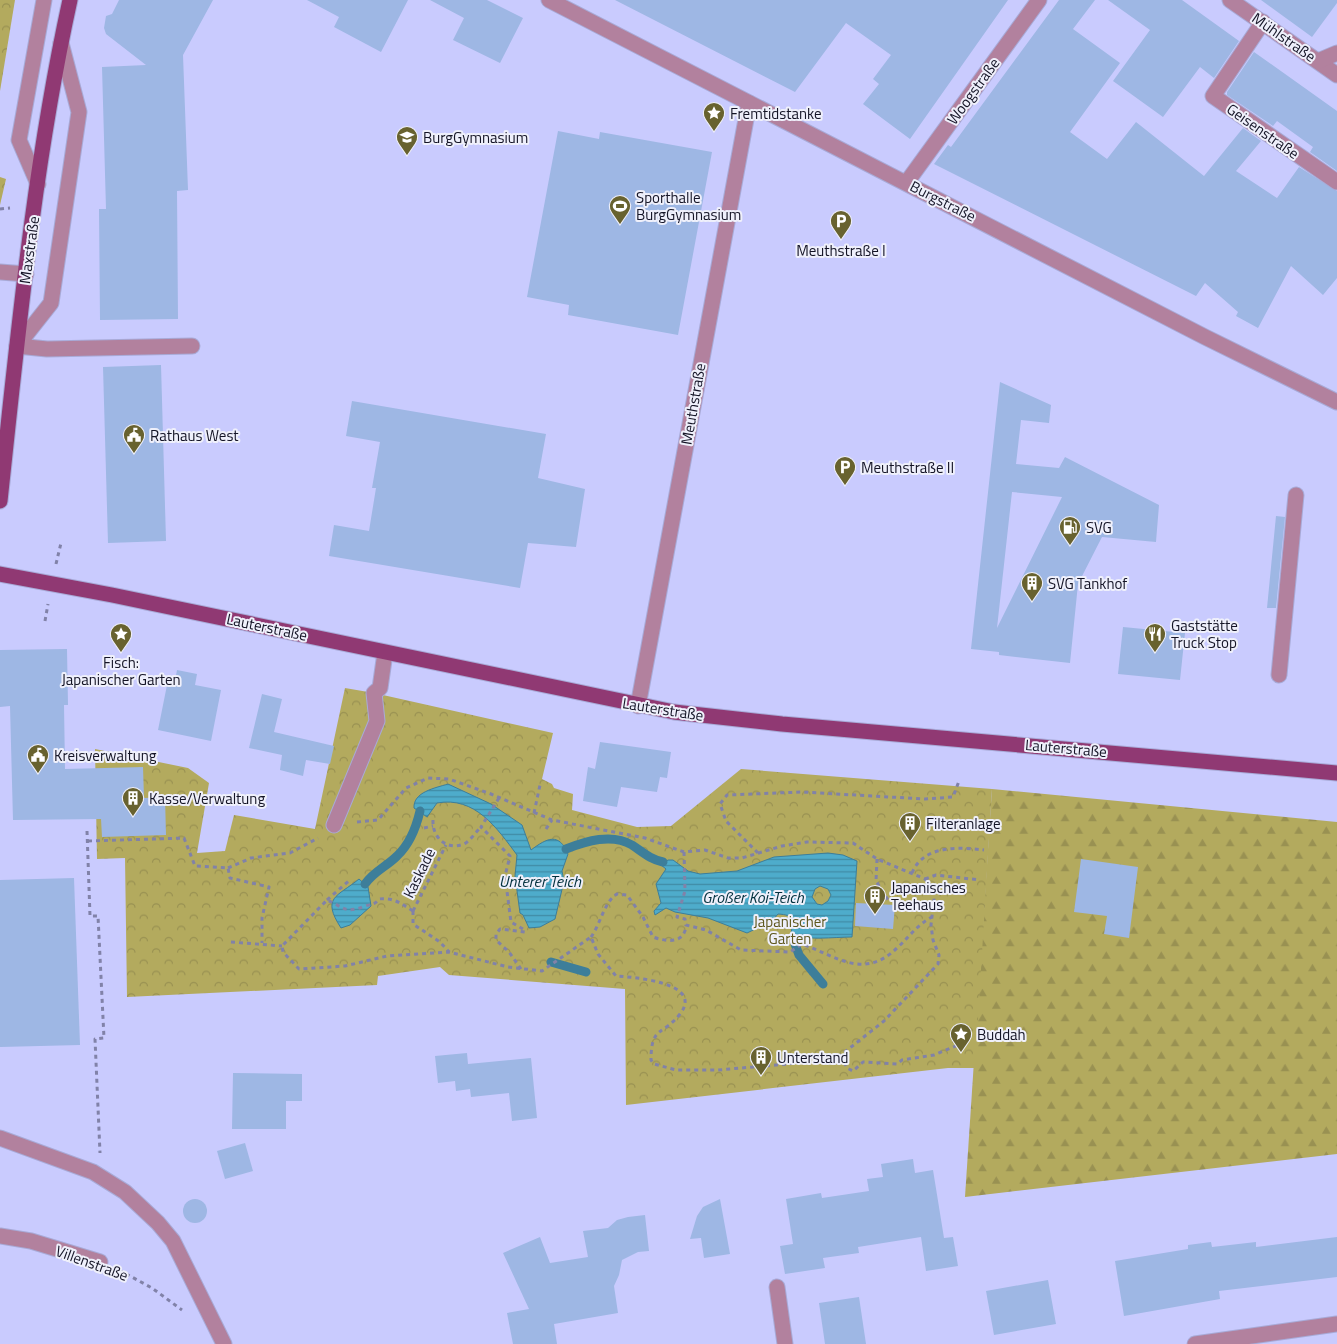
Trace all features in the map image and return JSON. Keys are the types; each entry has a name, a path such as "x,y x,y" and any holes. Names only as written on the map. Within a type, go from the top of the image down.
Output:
{"main road":[{"name":"Maxstraße","path":"0,501 17,346 38,184 70,0"},
{"name":"Lauterstraße","path":"0,574 121,597 638,706 782,724 1337,773"}],"street":[{"path":"38,184 18,140 44,0"},
{"name":"Burgstraße","path":"549,0 907,182 1205,337 1337,402"},
{"name":"Woogstraße","path":"907,182 1039,0"},
{"name":"Mühlstraße","path":"1230,0 1337,75"},
{"name":"Geisenstraße","path":"1263,22 1213,96 1337,182"},
{"path":"17,346 52,303 79,112 61,43"},
{"path":"1318,61 1337,53"},
{"name":"Meuthstraße","path":"638,706 749,103"},
{"path":"0,272 26,274"},
{"path":"17,346 47,349 192,346"},
{"path":"1279,675 1296,494"},
{"path":"334,825 377,721 374,693 380,688 385,653"},
{"path":"0,1138 93,1172 124,1192 158,1223 173,1241 224,1344"},
{"name":"Villenstraße","path":"0,1236 31,1241 100,1262"},
{"path":"777,1287 785,1344"},
{"path":"1194,1344 1337,1324"}],"path":[{"path":"0,210 10,208"},
{"path":"758,853 726,821 720,804 727,795 802,792 925,799 953,797 959,781"},
{"path":"462,782 552,820 645,838 684,852 705,850 728,858 742,858 782,846 827,841 852,843 877,859 925,879 933,888 933,940 939,955 938,964 884,1020 841,1055 788,1064 718,1070 676,1070 654,1064 651,1060 652,1040 656,1034 680,1014 684,1002 683,998 674,987 659,981 642,977 616,976 598,954 591,937"},
{"path":"534,813 540,785"},
{"path":"433,820 437,836 446,845 455,846 465,843 481,827 499,798"},
{"path":"546,829 552,820"},
{"path":"424,828 433,826"},
{"path":"481,827 510,856 505,876 510,902 509,917 511,922 525,932 500,930 496,934 496,940 506,948 522,969"},
{"path":"87,831 90,916 98,916 104,1010 104,1038 95,1039 100,1156"},
{"path":"88,841 184,838 195,866 228,868 230,878 269,887 262,918 262,943"},
{"name":"Kaskade","path":"413,911 446,845"},
{"path":"912,873 914,866 928,853 962,847 984,850"},
{"path":"282,946 283,952 299,968 345,966 387,956 449,952 487,963 542,971 591,937 604,916 610,899 617,894 627,895 643,917 653,937 666,941 675,940 682,938 686,932 685,919 677,917 685,891 684,852"},
{"path":"877,859 876,881 888,900"},
{"path":"925,879 936,875 980,880"},
{"path":"282,946 327,900 351,879"},
{"path":"327,900 347,911 356,911 371,904 376,904 379,899 386,898 402,903 413,911 413,924 440,942 449,952"},
{"path":"686,925 706,930 741,950 790,952 802,944 846,964 862,964 879,959 896,949 912,930 932,917"},
{"path":"231,942 282,946"},
{"path":"841,1055 847,1068 853,1071 864,1062 897,1064 902,1060 934,1055 963,1044"},
{"name":"Villenstraße","path":"100,1262 152,1288 185,1312"}],"green space":[{"path":"0,0 15,0 0,91"},
{"path":"0,177 6,179 0,205"},
{"name":"Japanischer Garten","path":"345,688 553,733 542,779 552,784 554,788 573,794 572,810 637,827 671,826 741,769 992,789 975,1068 948,1068 626,1105 625,989 449,975 440,967 378,976 377,985 127,997 125,858 97,859 95,749 188,768 209,783 197,853 225,851 234,815 315,829"},
{"path":"992,789 1337,822 1337,1154 965,1197"}],"water":[{"name":"Unterer Teich","path":"448,784 491,804 522,825 531,850 547,840 552,839 561,842 568,854 562,871 564,881 555,919 540,927 529,928 523,915 520,913 515,876 517,855 484,816 463,804 451,802 437,803 427,817 414,808 417,798 421,794"},
{"name":"Großer Koi-Teich","path":"828,853 843,855 857,861 852,937 812,938 797,936 791,934 792,919 778,914 772,921 747,933 708,918 675,912 666,908 655,915 654,911 661,903 656,884 666,869 661,865 668,860 673,860 688,871 700,874 737,871 774,857","holes":["820,886 828,889 831,895 828,901 822,905 817,904 812,897 815,889"]},
{"path":"359,879 368,887 371,906 350,925 341,928 332,910 332,904 338,894"}],"building":[{"path":"119,0 213,0 183,55 188,190 177,191 178,319 100,320 99,209 106,209 102,67 146,65 106,34 104,28 106,16 112,14"},
{"path":"307,0 408,0 381,52 334,27 339,17"},
{"path":"430,0 487,0 523,18 500,63 453,40 464,18"},
{"path":"615,0 1008,0 910,139 863,104 879,84 873,79 891,55 846,23 795,92"},
{"path":"1059,0 1095,0 1073,29 1120,63 1070,132 1107,159 1136,122 1204,176 1243,128 1261,141 1236,171 1277,198 1299,167 1337,191 1337,278 1323,295 1291,266 1258,328 1236,316 1238,312 1205,283 1196,296 934,164 948,145 951,147"},
{"path":"1108,0 1182,0 1239,41 1214,78 1200,67 1163,117 1113,81 1150,30"},
{"path":"1261,0 1337,0 1337,3 1312,37"},
{"path":"1254,52 1337,111 1337,171 1310,152 1313,147 1277,121 1273,126 1227,95 1227,92"},
{"name":"Sporthalle BurgGymnasium","path":"558,131 599,139 600,132 712,152 678,335 568,315 569,305 527,297"},
{"name":"Rathaus West","path":"161,365 166,541 108,543 103,367"},
{"path":"1000,382 1051,405 1049,423 1021,420 1016,464 1059,468 1065,457 1159,505 1156,542 1102,537 1078,584 1070,663 999,655 999,652 971,649","holes":["1012,492 1062,497 997,628"]},
{"path":"352,401 546,434 538,478 585,489 576,547 528,543 520,588 329,556 334,525 369,531 376,488 372,488 380,442 346,436"},
{"path":"1276,516 1285,517 1276,608 1267,608"},
{"path":"1123,627 1185,633 1180,680 1118,674"},
{"name":"Kreisverwaltung","path":"67,649 68,705 64,705 65,769 143,767 144,798 165,797 166,835 102,837 101,819 13,820 10,706 0,707 0,650"},
{"path":"177,670 197,674 195,685 221,690 211,741 158,730 168,680 175,681"},
{"path":"262,694 282,699 274,732 334,746 330,764 306,760 303,776 280,770 282,755 249,748"},
{"path":"600,742 671,752 667,778 660,777 657,792 621,787 617,807 583,801 588,767 595,769"},
{"path":"1081,859 1138,867 1129,938 1104,934 1107,916 1074,912"},
{"path":"74,878 80,1045 0,1047 0,880"},
{"name":"Japanisches Teehaus","path":"856,903 895,905 893,929 855,926"},
{"path":"467,1053 468,1064 531,1058 537,1118 512,1121 509,1093 471,1097 470,1089 456,1091 455,1081 438,1083 435,1056"},
{"path":"233,1073 302,1074 302,1101 286,1101 286,1129 232,1129"},
{"path":"245,1143 253,1171 225,1179 217,1151"},
{"path":"913,1159 915,1173 933,1170 944,1238 953,1237 958,1266 926,1271 921,1237 858,1247 859,1253 823,1258 825,1268 785,1274 780,1246 793,1244 786,1199 821,1193 822,1198 869,1191 867,1179 883,1177 881,1164"},
{"path":"195,1199 200,1200 206,1206 206,1216 200,1222 195,1223 190,1222 184,1216 183,1211 184,1206 190,1200"},
{"path":"720,1199 730,1254 704,1258 701,1238 690,1239 697,1216 703,1207"},
{"path":"645,1215 649,1251 638,1252 622,1260 619,1275 614,1286 618,1313 554,1324 557,1344 513,1344 507,1313 529,1309 503,1253 540,1237 550,1263 588,1257 583,1231 608,1228 617,1220"},
{"path":"1337,1237 1337,1277 1219,1291 1220,1299 1124,1316 1115,1261 1188,1249 1188,1245 1211,1242 1212,1247 1256,1242 1256,1247"},
{"path":"1048,1280 1056,1324 994,1335 986,1291"},
{"path":"859,1297 866,1344 825,1344 819,1303"}],"waterway":[{"path":"365,884 406,846 420,811"},
{"path":"566,849 599,839 616,839 624,841 663,862"},
{"path":"795,944 799,955 823,984"},
{"path":"551,962 586,972"}],"place":[{"name":"Fremtidstanke","path":"714,132"},
{"name":"BurgGymnasium","path":"407,156"},
{"name":"Sporthalle BurgGymnasium","path":"620,225"},
{"name":"Meuthstraße I","path":"841,240"},
{"name":"Rathaus West","path":"134,454"},
{"name":"Meuthstraße II","path":"845,486"},
{"name":"SVG","path":"1070,546"},
{"name":"SVG Tankhof","path":"1032,602"},
{"name":"Fisch: Japanischer Garten","path":"121,653"},
{"name":"Gaststätte Truck Stop","path":"1155,653"},
{"name":"Kreisverwaltung","path":"38,774"},
{"name":"Kasse/Verwaltung","path":"133,817"},
{"name":"Filteranlage","path":"910,842"},
{"name":"Japanisches Teehaus","path":"875,915"},
{"name":"Buddah","path":"961,1053"},
{"name":"Unterstand","path":"761,1076"}]}
